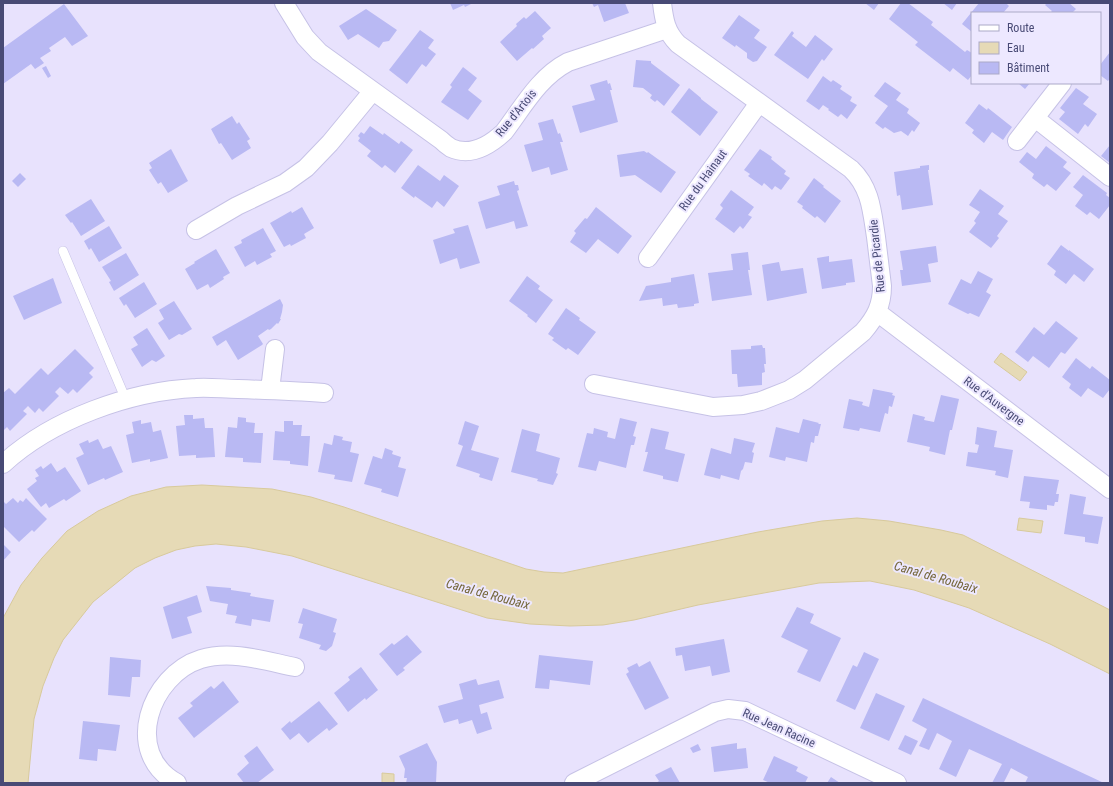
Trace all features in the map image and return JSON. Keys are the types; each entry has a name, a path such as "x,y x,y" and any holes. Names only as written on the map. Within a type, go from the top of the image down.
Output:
{"street":[{"name":"Rue d'Artois","path":"284,3 305,37 319,52 451,148 461,151 474,150 487,145 504,132 544,78 559,67 568,62 667,29"},
{"name":"Rue de Picardie","path":"594,384 713,407 743,405 761,401 789,390 806,380 863,332 871,322 881,303 882,286 871,203 863,183 851,169 678,44 671,37 667,29 663,17 662,3"},
{"path":"1017,141 1061,84"},
{"path":"196,230 237,206 285,183 306,168 372,92"},
{"name":"Rue du Hainaut","path":"648,258 759,103"},
{"path":"1035,118 1110,177"},
{"name":"Rue d'Auvergne","path":"877,312 1110,489"},
{"path":"270,390 276,349"},
{"path":"3,464 21,449 56,427 84,414 126,400 160,392 197,388 324,393"},
{"path":"177,783 165,775 154,762 150,753 147,735 148,719 154,700 158,692 171,678 194,662 220,656 240,656 295,667"},
{"name":"Rue Jean Racine","path":"574,783 714,712 734,709 745,711 897,783"}],"lane":[{"path":"63,251 126,400"}],"water":[{"path":"1001,353 1027,372 1020,381 994,362"},
{"name":"Canal de Roubaix","path":"202,485 272,489 311,497 526,569 544,572 563,573 758,532 822,521 857,518 889,521 941,530 963,535 1110,610 1110,674 1050,644 969,608 914,590 870,581 819,583 698,605 634,620 603,625 570,626 530,624 487,618 292,556 246,547 216,544 195,546 176,550 135,568 93,602 63,640 43,686 34,719 28,783 3,783 3,618 21,585 42,558 67,531 98,511 131,496 166,487"},
{"path":"1019,518 1043,521 1041,533 1017,530"},
{"path":"382,773 394,774 394,783 382,783"}],"building":[{"path":"450,3 473,3 453,10"},
{"path":"592,3 625,3 629,13 604,22 598,5 594,7"},
{"path":"865,3 879,3 874,10"},
{"path":"901,3 908,3 933,22 931,25 965,52 967,50 971,52 971,76 968,80 953,68 950,72 915,45 918,42 889,19"},
{"path":"943,3 957,3 952,10"},
{"path":"979,3 1006,3 1009,6 1004,12 972,12"},
{"path":"1047,3 1069,3 1076,9 1073,12 1051,12 1052,11 1045,5"},
{"path":"64,4 88,36 72,46 65,37 49,48 51,51 40,58 44,63 35,69 31,64 3,84 3,48"},
{"path":"366,9 397,30 389,41 383,42 379,48 358,34 348,40 339,26"},
{"path":"535,11 551,28 542,36 544,39 517,61 500,42 517,26 516,24 524,17 526,19"},
{"path":"971,13 971,31 962,24"},
{"path":"739,15 760,30 754,38 767,47 757,61 753,62 747,58 747,53 736,45 735,47 722,38"},
{"path":"420,30 434,40 428,48 436,54 426,67 422,64 407,84 389,70"},
{"path":"792,31 794,33 792,36 806,47 815,35 833,49 824,61 822,59 808,79 774,55"},
{"path":"1110,52 1110,78 1108,81 1101,76 1101,64"},
{"path":"636,60 651,61 651,63 680,85 664,106 657,100 655,102 650,98 652,95 643,88 633,87"},
{"path":"46,66 51,76 48,78 42,68"},
{"path":"463,67 477,78 468,90 482,101 468,120 441,102 452,87 450,85"},
{"path":"823,76 831,82 833,80 842,86 840,89 852,97 850,101 857,105 847,119 841,114 838,117 823,105 819,110 806,101"},
{"path":"607,80 608,84 610,83 612,90 610,90 618,122 580,133 572,106 595,100 590,85"},
{"path":"885,82 901,93 896,100 909,109 907,113 920,123 914,132 912,130 908,136 901,131 894,133 885,127 883,129 875,123 888,106 874,96"},
{"path":"1019,84 1029,84 1025,89"},
{"path":"689,88 718,112 700,136 671,112"},
{"path":"1076,88 1089,97 1083,104 1097,114 1088,127 1085,124 1078,134 1059,119 1065,112 1060,108"},
{"path":"979,104 987,110 988,108 1012,127 1003,140 992,132 984,143 972,133 974,130 965,123"},
{"path":"232,116 237,124 239,122 250,139 247,141 251,148 232,160 221,143 219,144 211,129"},
{"path":"553,119 558,134 560,133 563,142 560,142 568,170 551,175 549,167 532,172 524,145 543,140 538,123"},
{"path":"370,126 383,135 384,133 399,144 401,141 413,150 395,173 385,165 382,168 367,156 371,151 358,141 360,138 358,136 361,132 364,134"},
{"path":"1110,145 1110,163 1101,156"},
{"path":"1046,146 1067,162 1063,167 1071,173 1056,191 1047,184 1044,187 1032,178 1034,174 1019,162 1027,152 1036,159"},
{"path":"171,149 188,181 168,193 161,182 158,184 149,170 152,168 149,163"},
{"path":"760,149 772,157 771,159 786,171 784,174 790,178 781,190 775,186 772,190 764,183 762,186 748,176 750,174 744,170"},
{"path":"644,151 647,153 648,152 676,172 661,193 635,175 620,177 617,155"},
{"path":"418,165 440,181 444,175 459,186 444,207 437,201 432,208 415,196 414,198 401,188"},
{"path":"929,165 928,170 933,205 902,210 900,195 897,196 894,172"},
{"path":"20,173 26,179 18,187 12,181"},
{"path":"1083,175 1107,193 1106,195 1110,198 1110,205 1099,219 1090,212 1087,215 1075,206 1083,195 1073,187"},
{"path":"814,178 841,201 825,223 817,216 815,218 797,202"},
{"path":"514,181 515,185 518,185 519,190 517,191 528,226 516,229 514,221 486,229 478,202 500,195 497,186"},
{"path":"980,189 1004,206 998,214 1008,221 997,236 999,238 991,248 969,232 976,223 974,221 980,212 969,205"},
{"path":"731,190 754,207 748,215 752,217 743,229 740,226 734,233 715,219 723,208 720,205"},
{"path":"91,199 105,221 81,236 72,222 71,223 65,215"},
{"path":"302,207 314,228 304,234 306,238 291,246 290,244 284,247 270,223 291,211 292,213"},
{"path":"596,207 632,236 618,254 598,239 586,253 570,242 576,233 574,231 585,218 587,219"},
{"path":"468,225 480,263 460,269 457,258 440,264 433,240 455,233 453,229"},
{"path":"109,226 122,248 99,262 91,248 89,250 84,241"},
{"path":"263,228 276,251 270,254 272,257 257,265 255,261 245,267 234,247 242,243 241,240"},
{"path":"1061,245 1094,269 1084,282 1074,274 1066,284 1054,275 1056,271 1047,264"},
{"path":"936,246 938,262 928,264 931,282 902,286 900,270 903,270 900,251"},
{"path":"216,249 230,273 210,288 208,284 197,290 185,269"},
{"path":"748,252 750,270 748,270 752,295 712,301 708,273 733,270 731,254"},
{"path":"126,253 139,275 114,291 109,282 111,281 102,267"},
{"path":"829,256 829,262 852,259 855,282 822,289 817,258"},
{"path":"779,262 781,271 803,268 807,293 767,301 762,265"},
{"path":"978,271 993,279 986,292 991,295 979,317 970,313 968,314 948,304 961,279 971,284"},
{"path":"694,274 699,303 694,304 694,306 678,308 677,304 663,306 662,298 639,301 646,286 671,282 671,278"},
{"path":"527,276 540,286 538,289 553,300 536,323 509,301"},
{"path":"53,278 62,303 24,320 13,296"},
{"path":"144,282 157,304 135,318 126,304 124,306 119,298"},
{"path":"280,299 283,305 281,319 278,324 277,323 271,329 268,329 258,336 263,344 262,345 238,360 226,340 217,346 212,337"},
{"path":"174,301 192,329 169,340 158,323 164,319 159,310"},
{"path":"566,308 580,318 579,320 596,332 578,355 568,348 566,350 552,340 554,338 548,334"},
{"path":"1056,321 1078,338 1065,354 1061,352 1049,368 1033,356 1028,362 1015,352 1034,327 1044,335"},
{"path":"147,328 165,356 156,362 152,360 142,367 131,349 138,345 133,337"},
{"path":"762,345 763,348 765,348 766,364 764,364 765,372 762,373 762,385 738,387 737,374 732,374 731,350 751,349 751,346"},
{"path":"75,349 94,368 89,373 93,377 77,393 73,389 68,394 60,387 55,392 59,396 43,412 39,408 35,413 28,406 23,411 27,414 10,431 7,427 3,431 3,393 9,388 15,394 41,368 48,375"},
{"path":"1076,358 1090,369 1092,366 1110,380 1110,389 1103,398 1088,388 1081,397 1069,388 1071,384 1062,377"},
{"path":"873,389 893,393 892,395 895,396 892,407 889,406 888,414 885,413 880,432 860,428 859,431 843,428 849,399 863,402 862,405 869,407"},
{"path":"941,395 959,399 952,430 950,430 945,455 929,451 930,447 907,442 913,414 925,417 924,420 934,422"},
{"path":"184,415 193,415 193,419 204,418 205,428 213,428 215,457 196,458 196,455 179,456 176,426 185,425"},
{"path":"238,417 246,418 246,422 255,423 254,433 263,433 261,463 243,462 243,458 225,457 228,427 237,428"},
{"path":"620,418 637,422 633,436 636,437 634,445 631,445 626,468 599,461 596,471 578,467 587,433 593,434 594,428 608,432 607,437 615,439"},
{"path":"803,419 821,424 818,436 815,436 814,443 811,442 807,462 786,457 785,461 769,457 776,427 799,433"},
{"path":"141,420 141,424 151,422 153,432 161,430 168,458 150,462 150,459 132,463 126,435 134,433 132,422"},
{"path":"284,421 293,421 293,425 302,425 301,436 310,436 308,466 290,464 290,461 273,460 275,431 284,432"},
{"path":"465,421 479,426 471,450 499,458 492,481 479,477 480,474 456,466 463,446 458,444"},
{"path":"977,427 997,431 994,447 1013,450 1008,478 995,475 996,471 966,466 968,452 977,453 979,445 975,444"},
{"path":"651,428 669,432 665,449 685,454 678,482 663,479 663,476 643,471 648,452 645,452"},
{"path":"522,429 540,434 536,451 560,458 556,473 558,474 553,485 537,481 538,479 511,472"},
{"path":"334,435 343,437 342,440 352,442 350,452 359,454 352,482 334,479 335,475 318,472 324,443 332,445"},
{"path":"734,438 755,443 752,452 754,453 752,463 745,462 739,480 721,475 720,479 704,475 711,448 731,454"},
{"path":"98,439 103,449 111,446 123,472 105,480 104,478 88,485 76,458 84,454 79,444 88,440 89,443"},
{"path":"385,448 393,451 392,454 401,457 398,467 406,469 398,497 381,492 382,489 364,484 373,456 382,459"},
{"path":"51,463 57,472 65,467 81,491 66,501 64,499 49,508 46,503 41,507 27,489 37,481 35,478 39,476 35,470 41,466 43,469"},
{"path":"1024,476 1059,480 1056,494 1059,494 1058,502 1055,502 1054,506 1047,505 1047,510 1029,508 1030,502 1020,501"},
{"path":"1070,494 1086,497 1083,514 1103,517 1098,544 1085,542 1085,537 1064,534"},
{"path":"13,498 18,503 20,500 23,502 26,498 47,519 34,532 32,530 19,542 3,526 3,501 6,504"},
{"path":"3,544 11,552 3,561"},
{"path":"206,586 231,588 231,590 251,593 250,596 274,600 270,622 252,619 251,626 235,623 237,616 226,614 228,604 210,601"},
{"path":"197,595 202,612 187,617 192,633 172,639 163,607"},
{"path":"797,607 814,614 810,623 841,638 820,682 797,672 808,650 781,637"},
{"path":"303,608 337,619 333,632 336,633 332,646 326,651 319,649 321,645 299,638 303,624 298,623"},
{"path":"407,635 422,652 403,668 405,670 397,676 379,654 392,643 394,645"},
{"path":"724,639 730,672 712,676 710,666 685,671 682,655 676,656 675,648"},
{"path":"864,652 879,659 855,710 836,701 853,665 857,667"},
{"path":"539,655 593,661 590,685 550,680 549,689 535,688"},
{"path":"110,657 141,660 140,677 132,677 130,697 108,695"},
{"path":"650,661 669,698 645,710 626,674 629,672 627,668 637,663 639,667"},
{"path":"361,667 378,690 366,700 365,698 348,712 334,693 350,680 348,677"},
{"path":"476,679 478,685 499,680 504,698 479,705 481,714 487,712 492,729 477,734 472,720 459,724 458,719 444,723 438,706 463,699 459,684"},
{"path":"223,681 239,702 194,738 178,718 193,706 190,703 211,686 214,689"},
{"path":"876,693 905,706 889,741 860,728"},
{"path":"923,698 1104,783 1025,783 1028,777 1011,768 1004,782 1007,783 992,783 1002,764 969,749 956,777 939,769 952,741 937,733 929,750 919,746 927,729 912,721"},
{"path":"319,701 338,724 329,731 327,728 308,743 299,733 290,740 281,729"},
{"path":"83,721 120,725 116,751 98,749 97,761 79,759"},
{"path":"905,735 918,741 911,755 898,749"},
{"path":"427,743 437,762 436,783 406,783 407,778 404,778 405,769 399,756"},
{"path":"737,743 737,749 746,748 748,768 714,772 711,747"},
{"path":"698,744 701,750 693,753 690,748"},
{"path":"257,746 274,770 257,783 244,783 237,774 249,763 244,756"},
{"path":"774,756 798,767 796,771 808,777 805,783 770,783 763,780"},
{"path":"671,767 680,783 656,783 659,781 655,775"},
{"path":"831,777 840,783 827,783"}]}
